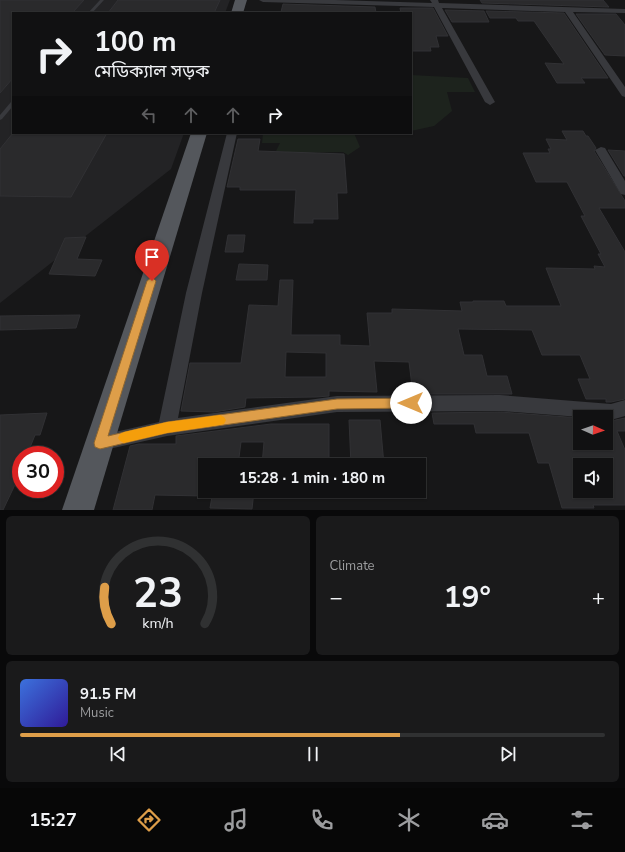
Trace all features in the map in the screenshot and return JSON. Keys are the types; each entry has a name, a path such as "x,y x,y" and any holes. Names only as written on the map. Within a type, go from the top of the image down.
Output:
{"main road":[{"path":"237,12 241,0"},
{"path":"78,510 199,134"}],"street":[{"path":"263,0 435,3 568,10 625,11"},
{"path":"554,0 560,9 568,10 625,94"},
{"path":"435,3 490,102"},
{"path":"167,428 194,293 232,134"},
{"path":"600,150 625,191"},
{"path":"100,443 167,428 337,404 500,403 610,412 625,408"}],"lane":[{"path":"91,12 102,0"},
{"path":"0,118 12,104"}],"shaded area":[{"path":"0,0 230,0 225,12 12,12 12,134 184,134 171,169 0,303"},
{"path":"412,75 468,78 475,92 447,92 452,111 434,126 412,131"},
{"path":"263,134 354,134 360,147 348,155 343,152 298,153 276,151 280,143 262,143"}],"building":[{"path":"0,0 84,0 73,12 12,12 12,79 0,93"},
{"path":"118,0 220,0 214,12 109,12"},
{"path":"480,0 603,0 609,7 482,3"},
{"path":"283,4 375,7 376,12 287,12 281,12"},
{"path":"400,8 433,8 448,36 436,36 439,47 430,47 431,51 412,51 412,12 401,12"},
{"path":"445,10 484,11 489,22 452,22"},
{"path":"486,11 564,13 608,78 581,78 585,83 557,83 545,63 564,64 534,21 518,21 516,18 490,18"},
{"path":"576,14 616,14 625,25 625,56 605,55"},
{"path":"562,131 583,131 586,136 588,136 596,148 594,151 625,201 625,208 599,208 625,252 625,399 606,402 606,399 586,399 578,379 590,379 580,355 542,355 532,330 458,329 464,355 482,355 487,376 507,376 512,394 413,394 409,362 374,361 377,392 329,391 329,396 246,398 245,407 214,412 181,411 190,363 241,363 249,305 278,306 280,280 293,280 291,335 340,335 340,345 370,346 367,313 392,313 392,309 462,311 460,302 473,301 504,301 506,306 561,306 546,268 595,269 594,266 605,267 598,254 601,254 581,216 585,216 567,182 536,182 523,153 550,153 548,149 551,149 546,139 567,140","holes":["286,352 326,353 326,377 285,377"]},
{"path":"12,134 106,134 71,197 0,196 0,149"},
{"path":"238,139 260,139 258,151 344,154 347,193 337,193 338,219 313,219 313,223 294,223 296,190 240,190 240,187 227,187"},
{"path":"608,150 625,151 625,176 624,176"},
{"path":"228,235 245,235 243,252 225,252"},
{"path":"86,237 77,259 102,260 95,276 49,274 65,238"},
{"path":"239,264 268,265 267,280 236,280"},
{"path":"80,315 76,328 0,330 0,316"},
{"path":"500,412 573,417 573,450 613,450 613,421 625,418 625,431 617,431 625,450 625,505 593,505 594,508 562,508 549,463 538,463 529,433 476,433 474,424 434,424 432,413"},
{"path":"47,413 40,435 35,435 31,446 12,446 12,491 3,510 0,510 0,415"},
{"path":"349,420 380,420 383,458 351,458"},
{"path":"271,424 329,424 329,458 263,458 264,442 241,442 239,458 198,458 198,496 155,495 152,510 113,510 130,446 139,444 176,444 176,436"},
{"path":"212,498 253,498 252,509 210,508"}],"slow traffic":[{"path":"124,438 167,428 220,420"}],"route":[{"path":"152,281 100,443 167,428 337,404 411,403"}]}
